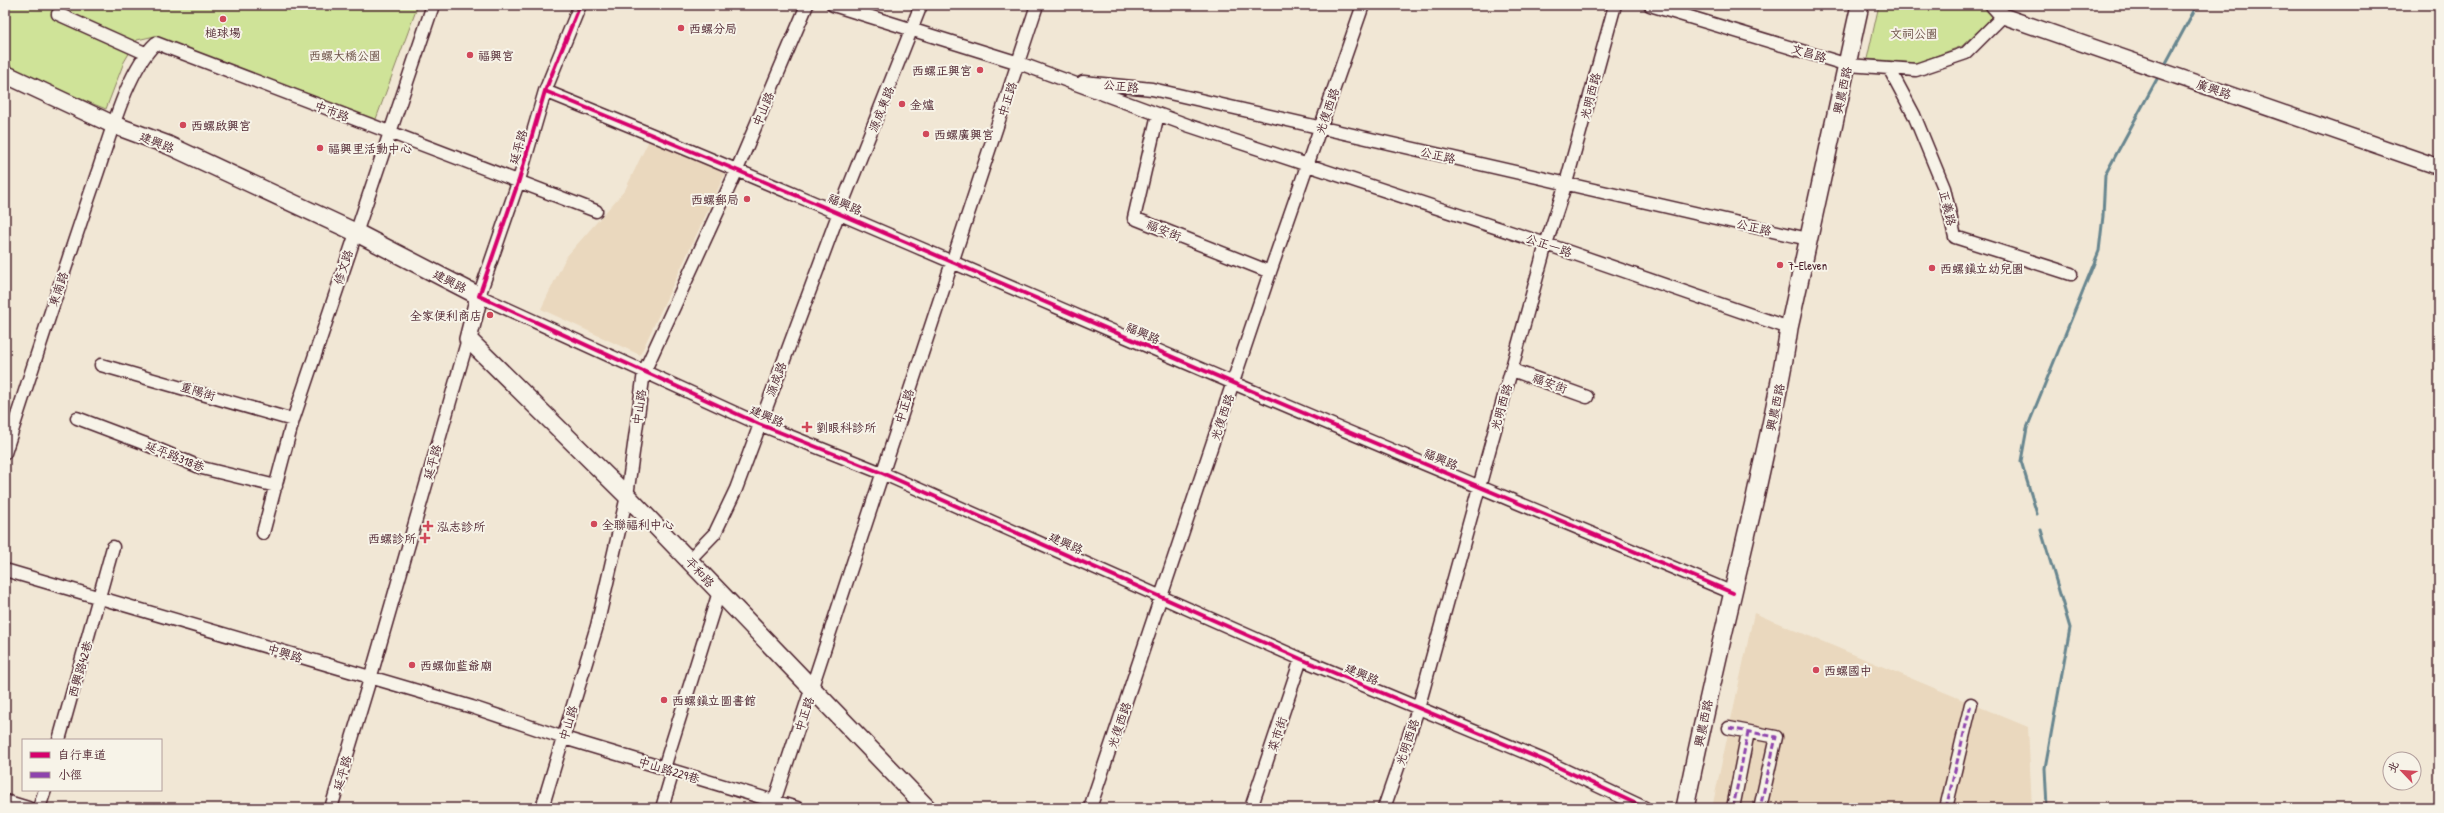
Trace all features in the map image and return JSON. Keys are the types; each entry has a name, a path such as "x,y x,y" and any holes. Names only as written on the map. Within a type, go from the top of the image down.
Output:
{"main road":[{"name":"興農西路","path":"1685,808 1704,713 1733,593 1782,373 1789,328 1860,5"},
{"name":"建興路","path":"5,74 114,125 168,145 355,232 479,296"},
{"name":"延平路","path":"468,339 479,296"},
{"name":"平和路","path":"468,339 627,496 927,808"}],"street":[{"name":"修文路","path":"263,533 293,420 355,232 390,134 433,5"},
{"name":"延平路","path":"479,296 520,180 545,91 580,5"},
{"name":"中山路","path":"542,808 597,626 627,496 644,372 736,172 807,5"},
{"name":"公正路","path":"833,5 1019,63 1158,114 1309,164"},
{"name":"源成東路","path":"839,212 913,30 921,5"},
{"name":"中正路","path":"773,805 1038,5"},
{"name":"光復西路","path":"1090,808 1270,272 1309,164 1363,5"},
{"name":"光明西路","path":"1384,808 1418,709 1546,244 1566,183 1614,5"},
{"name":"文昌路","path":"1650,5 1848,65 1916,70 1966,53 1998,10"},
{"name":"廣興路","path":"1998,10 2439,167"},
{"path":"58,14 145,52 132,78 114,125"},
{"name":"中市路","path":"145,52 156,43 390,134 520,180 596,211"},
{"name":"正義路","path":"1889,68 1914,115 1944,188 1955,237 2071,274"},
{"name":"公正路","path":"1066,80 1152,89 1321,129 1566,183 1808,239"},
{"name":"福興路","path":"545,91 690,149 736,172 839,212 1233,383 1733,593"},
{"name":"福安街","path":"1158,114 1134,218 1270,272"},
{"name":"東南路","path":"5,453 55,294 114,125"},
{"name":"公正一路","path":"1309,164 1789,328"},
{"name":"源成路","path":"689,560 715,533 736,489 839,212"},
{"name":"建興路","path":"479,296 759,424 882,473 1301,659 1543,760 1645,808"},
{"name":"延平路","path":"331,808 370,679 468,339"},
{"name":"重陽街","path":"101,364 293,420"},
{"name":"福安街","path":"1512,370 1588,397"},
{"name":"延平路318巷","path":"77,418 143,443 202,468 276,486"},
{"name":"西興路42巷","path":"59,739 96,613 98,598 113,547"},
{"name":"中興路","path":"5,570 370,679 472,707 564,738"},
{"path":"662,808 669,770 719,592"},
{"name":"菜市街","path":"1251,808 1301,659"},
{"path":"1946,808 1971,704"},
{"path":"1729,728 1776,737 1760,808"},
{"path":"1733,808 1748,732"},
{"name":"中山路229巷","path":"564,738 669,770 773,805 797,808"},
{"path":"39,808 44,791"},
{"path":"5,801 28,808"}],"shaded area":[{"path":"650,138 725,174 640,355 541,309 566,257 625,190"},
{"name":"西螺國中","path":"1754,613 2028,727 2032,808 1712,808"}],"green space":[{"name":"西螺大橋公園","path":"5,5 418,5 376,119 366,118 155,36 137,40 124,62 106,109 38,82 5,63"},
{"name":"文祠公園","path":"1879,5 1984,5 1995,15 1962,46 1917,63 1867,59"}],"waterway":[{"path":"2166,63 2195,9"},
{"path":"2037,514 2021,461 2027,428 2099,251 2103,216 2105,175 2157,79"},
{"path":"2041,530 2070,628 2045,768 2047,808"}],"marked path":[{"path":"1946,808 1971,704"},
{"path":"1729,728 1776,737 1760,808"},
{"path":"1733,808 1748,732"}],"cycle path":[{"path":"580,5 545,91 519,180 479,296 759,424 882,473 1301,659 1543,760 1645,808"},
{"path":"545,91 803,198 1294,409 1733,593"}],"place":[{"name":"槌球場","path":"223,19"},
{"name":"西螺分局","path":"681,28"},
{"name":"福興宮","path":"470,55"},
{"name":"西螺正興宮","path":"980,70"},
{"name":"金爐","path":"902,104"},
{"name":"西螺啟興宮","path":"183,125"},
{"name":"西螺廣興宮","path":"926,134"},
{"name":"福興里活動中心","path":"320,148"},
{"name":"西螺郵局","path":"747,199"},
{"name":"7-Eleven","path":"1780,265"},
{"name":"西螺鎮立幼兒園","path":"1932,268"},
{"name":"全家便利商店","path":"490,315"},
{"name":"劉眼科診所","path":"807,427"},
{"name":"全聯福利中心","path":"594,524"},
{"name":"泓志診所","path":"428,526"},
{"name":"西螺診所","path":"425,538"},
{"name":"西螺伽藍爺廟","path":"412,665"},
{"name":"西螺國中","path":"1816,670"},
{"name":"西螺鎮立圖書館","path":"664,700"}]}
